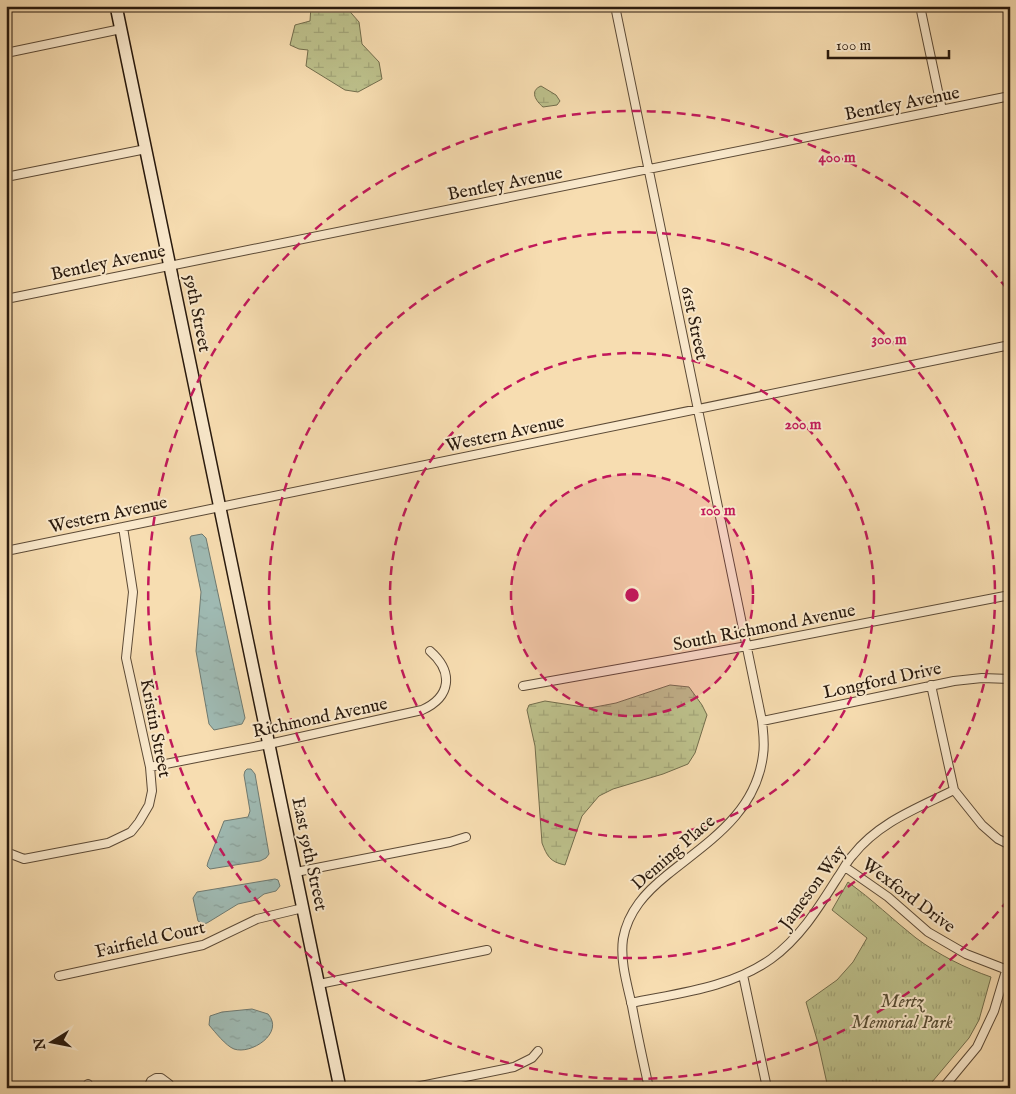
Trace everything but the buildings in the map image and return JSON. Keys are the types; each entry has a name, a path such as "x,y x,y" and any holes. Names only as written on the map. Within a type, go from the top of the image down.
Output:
{"street":[{"name":"59th Street","path":"116,6 245,627"},
{"name":"61st Street","path":"614,6 747,646"},
{"path":"920,6 942,110"},
{"path":"6,53 121,29"},
{"name":"Bentley Avenue","path":"6,299 1010,96"},
{"path":"6,177 146,148"},
{"name":"Western Avenue","path":"6,551 1010,345"},
{"name":"Kristin Street","path":"7,853 24,859 108,843 131,832 149,805 152,791 150,767 126,658 133,592 123,527"},
{"name":"South Richmond Avenue","path":"523,686 747,646 1010,595"},
{"name":"East 59th Street","path":"245,627 340,1088"},
{"name":"Deming Place","path":"648,1088 623,963 624,938 629,920 637,904 651,888 720,832 743,809 756,784 764,745 762,721 747,646"},
{"name":"Richmond Avenue","path":"150,767 400,716 432,706 442,693 447,677 438,658 430,651"},
{"name":"Longford Drive","path":"762,721 931,685 967,679 1010,679"},
{"path":"931,685 954,790 982,825 998,839 1010,845"},
{"name":"Jameson Way","path":"631,1003 721,984 744,975 772,958 795,938 808,922 851,856 861,845 884,826 954,790"},
{"path":"296,872 450,842 466,837"},
{"name":"Wexford Drive","path":"845,867 888,897 928,932 966,954 1008,971"},
{"name":"Fairfield Court","path":"59,976 202,945 257,919 303,908"},
{"path":"319,984 487,950"},
{"path":"942,1088 977,1047 994,1011 1008,971"},
{"path":"744,975 767,1088"},
{"path":"411,1088 514,1067 532,1058 538,1051"},
{"path":"148,1088 151,1081 161,1078 171,1088"}],"green space":[{"path":"311,6 345,6 359,22 362,44 379,62 382,79 358,92 345,90 306,66 308,50 290,45 295,25 310,21"},
{"path":"541,86 556,95 560,101 557,105 543,107 538,102 535,91"},
{"path":"670,685 689,687 707,715 695,753 688,764 663,774 613,789 599,796 582,816 565,865 552,860 542,843 535,746 527,710 529,705 545,701 590,708 616,703"},
{"name":"Mertz Memorial Park","path":"848,882 907,931 934,950 952,961 991,977 979,1020 969,1038 927,1088 828,1088 806,1002 837,980 853,962 867,938 832,910"}],"water":[{"path":"202,534 206,538 245,718 242,724 214,730 209,724 196,651 201,592 190,538 191,536"},
{"path":"247,769 251,769 255,774 269,854 260,861 210,869 207,866 208,862 224,821 248,817 250,811 244,775"},
{"path":"278,880 280,886 276,891 264,894 256,900 238,904 207,923 203,924 198,921 193,898 197,892"},
{"path":"252,1009 268,1014 272,1021 272,1028 264,1041 249,1049 234,1049 209,1025 210,1016 222,1012"}]}
